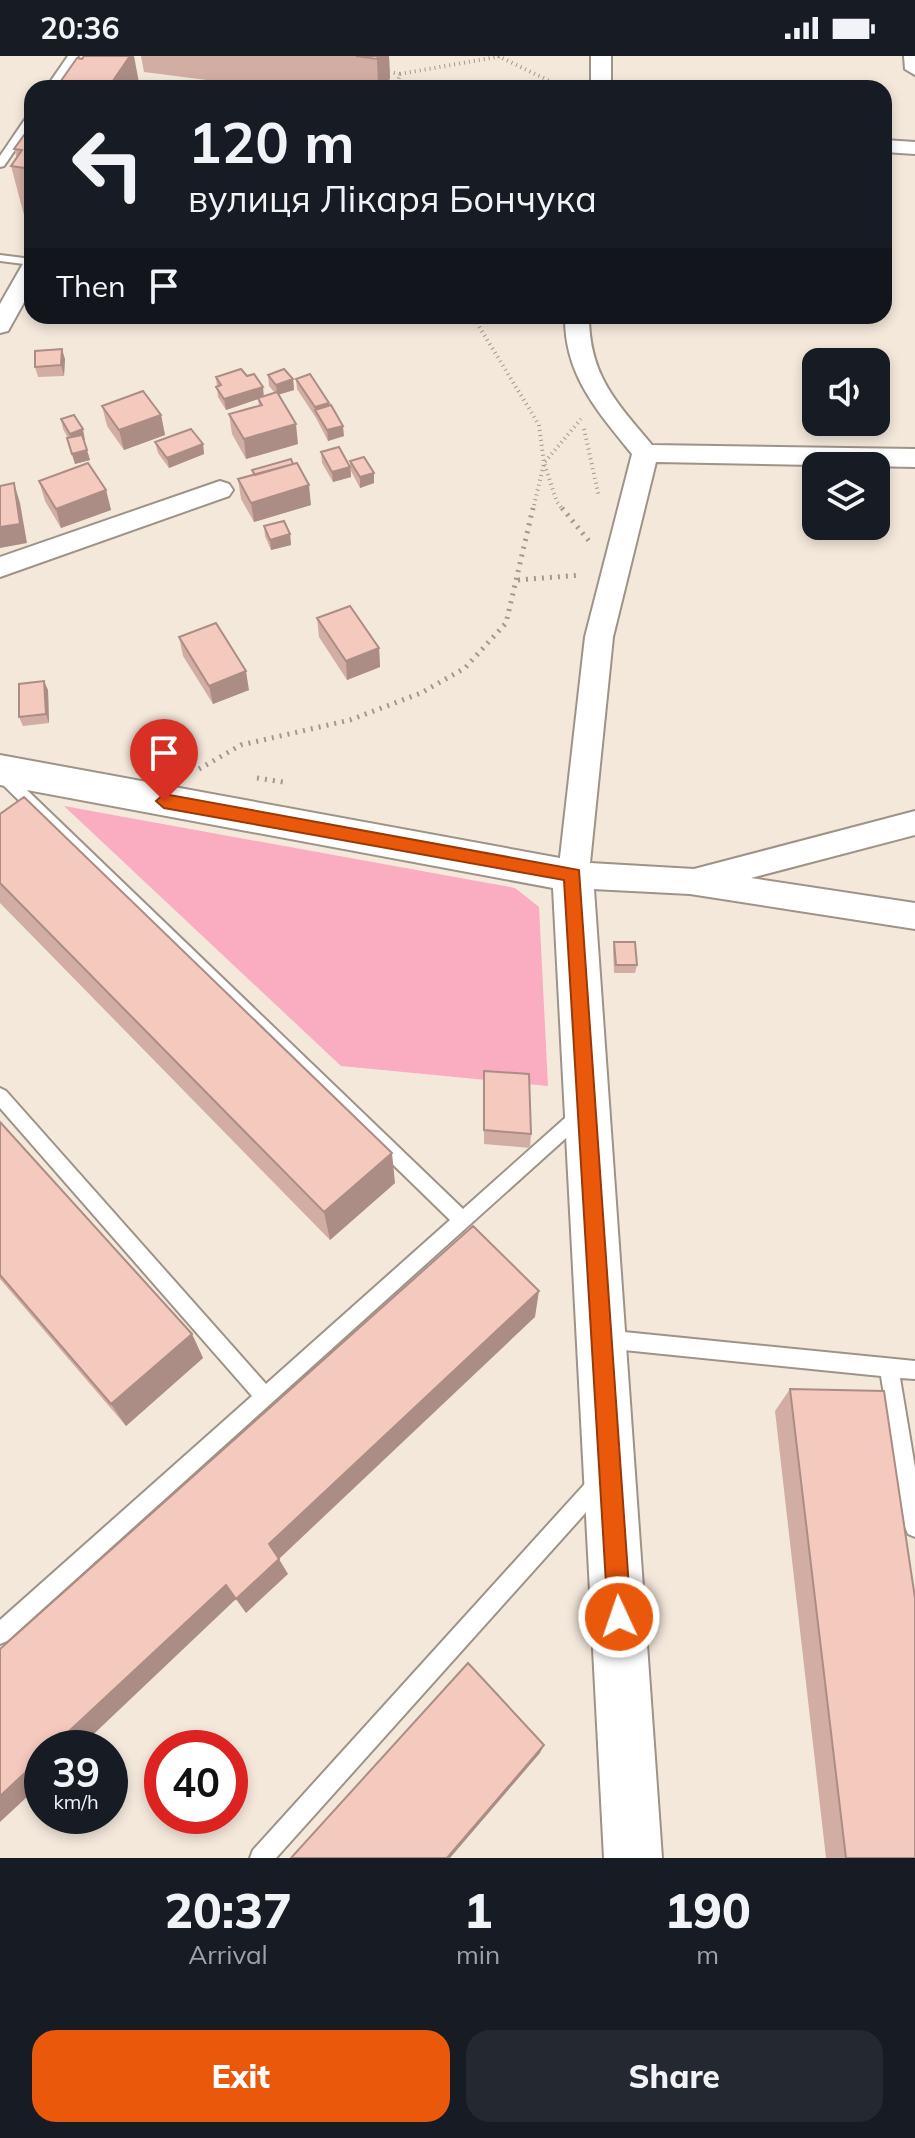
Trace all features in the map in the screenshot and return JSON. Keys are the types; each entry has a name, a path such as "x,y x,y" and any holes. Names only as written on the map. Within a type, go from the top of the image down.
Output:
{"street":[{"path":"601,56 601,80"},
{"path":"914,56 915,69"},
{"path":"892,147 915,148"},
{"path":"0,326 24,280"},
{"path":"576,324 575,333 588,383 645,453 915,458"},
{"path":"633,1858 573,875 599,637 645,453"},
{"path":"0,567 220,490"},
{"path":"0,771 573,875 690,881 915,916"},
{"path":"690,881 915,823"}],"lane":[{"path":"56,80 73,56"},
{"path":"0,164 24,129"},
{"path":"0,258 24,262"},
{"path":"0,771 462,1220"},
{"path":"0,1096 265,1397"},
{"path":"0,1634 588,1107"},
{"path":"603,1338 915,1370"},
{"path":"889,1368 915,1527"},
{"path":"261,1858 611,1470"}],"path":[{"path":"372,68 400,74 500,56 548,80"},
{"path":"398,80 400,74"},
{"path":"478,324 539,425 544,463 557,502 615,572"},
{"path":"187,767 202,769 241,745 350,720 421,693 465,668 506,623 544,463 582,419 615,572"},
{"path":"518,580 615,572"}],"shaded area":[{"path":"64,806 515,888 539,907 548,1086 341,1066"}],"building":[{"path":"84,56 130,56 114,80 62,80 77,58"},
{"path":"24,135 24,168 11,166 22,150 14,149"},
{"path":"62,349 61,365 35,367 35,351"},
{"path":"241,369 247,376 254,374 263,387 224,399 216,387 221,385 216,377"},
{"path":"284,369 293,379 276,385 268,375"},
{"path":"310,374 329,403 315,407 296,379"},
{"path":"143,391 161,415 119,430 102,406"},
{"path":"277,392 296,424 244,439 229,414 262,405 258,398"},
{"path":"331,405 343,426 327,430 315,410"},
{"path":"74,415 83,429 70,434 61,419"},
{"path":"191,429 203,444 167,458 155,442"},
{"path":"82,435 87,450 72,454 67,438"},
{"path":"339,447 350,467 332,472 321,452"},
{"path":"364,457 374,473 360,477 350,461"},
{"path":"291,459 293,464 255,475 252,470"},
{"path":"88,463 106,490 56,509 39,481"},
{"path":"297,463 309,485 251,503 238,479"},
{"path":"14,483 20,524 0,527 0,486"},
{"path":"284,521 290,534 270,540 264,526"},
{"path":"350,606 379,648 346,661 317,618"},
{"path":"216,623 246,671 209,686 179,637"},
{"path":"44,681 46,714 19,717 19,684"},
{"path":"24,797 392,1153 324,1212 0,883 0,814"},
{"path":"614,942 635,942 637,965 616,965"},
{"path":"484,1071 529,1074 531,1134 484,1130"},
{"path":"0,1122 192,1334 111,1404 0,1275"},
{"path":"473,1226 539,1291 269,1544 279,1559 236,1599 226,1585 70,1730 24,1730 24,1774 0,1796 0,1649"},
{"path":"790,1389 884,1391 915,1598 915,1858 846,1858"},
{"path":"468,1663 544,1745 447,1858 291,1858"}],"route":[{"path":"164,801 573,875 619,1617"}]}
